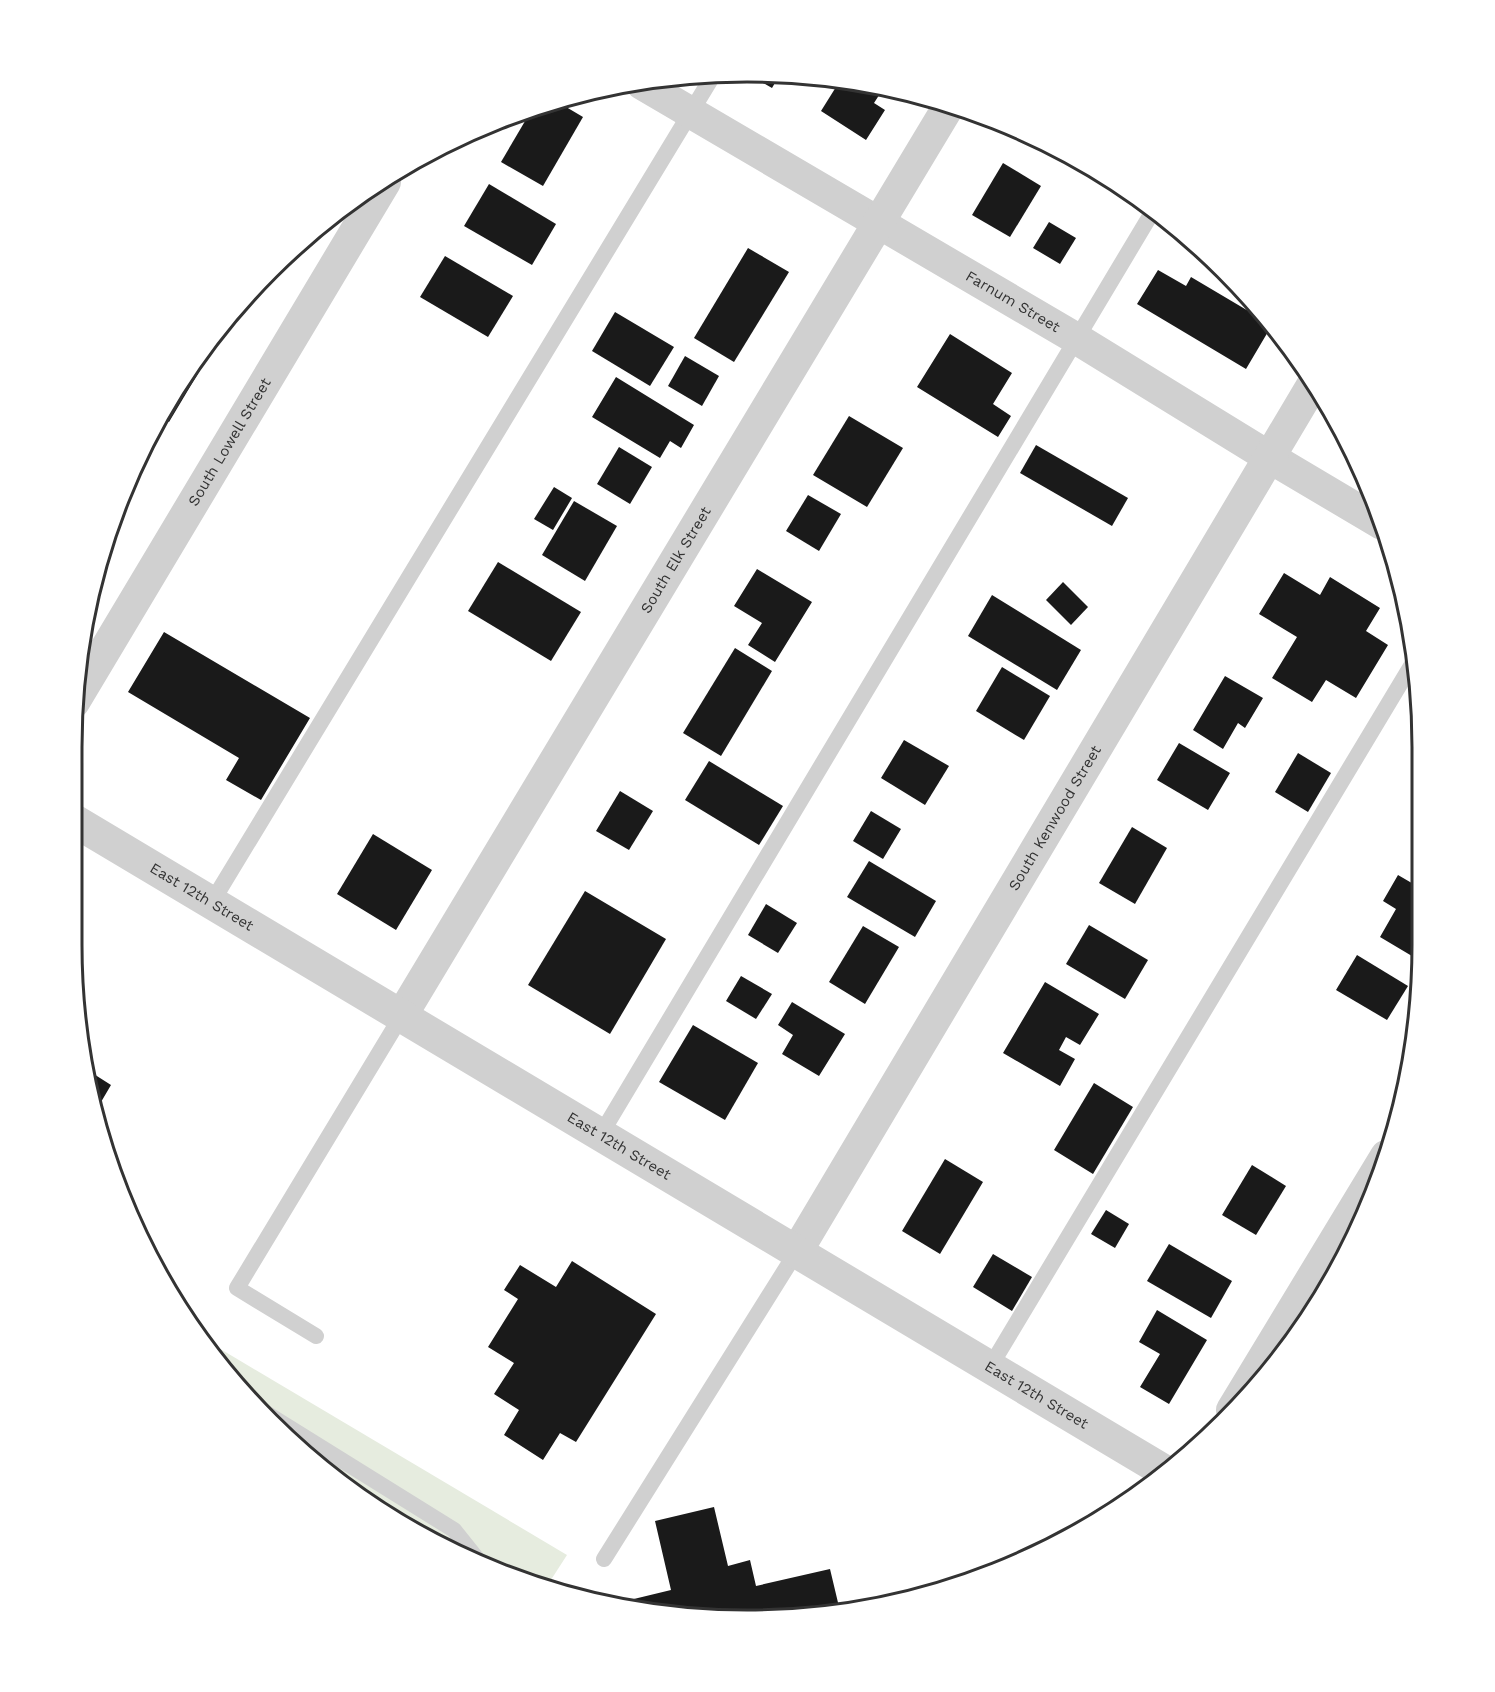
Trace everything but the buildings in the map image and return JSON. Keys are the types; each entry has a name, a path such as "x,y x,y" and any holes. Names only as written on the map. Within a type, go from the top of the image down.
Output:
{"street":[{"name":"Farnum Street","path":"652,90 1077,339 1371,519"},
{"name":"South Elk Street","path":"402,1015 945,113"},
{"name":"South Lowell Street","path":"86,682 375,197"},
{"name":"South Kenwood Street","path":"797,1251 1308,392"},
{"name":"East 12th Street","path":"82,825 1158,1467"},
{"path":"1252,1377 1365,1190"}],"lane":[{"path":"212,902 708,84"},
{"path":"601,1134 1149,218"},
{"path":"990,1367 1408,671"},
{"path":"316,1336 237,1288 402,1015"},
{"path":"604,1559 797,1251"},
{"path":"294,1431 454,1530 468,1548"}],"shaded area":[{"path":"220,1349 567,1555 551,1579 493,1559 415,1520 343,1472 309,1444 277,1415"}]}
